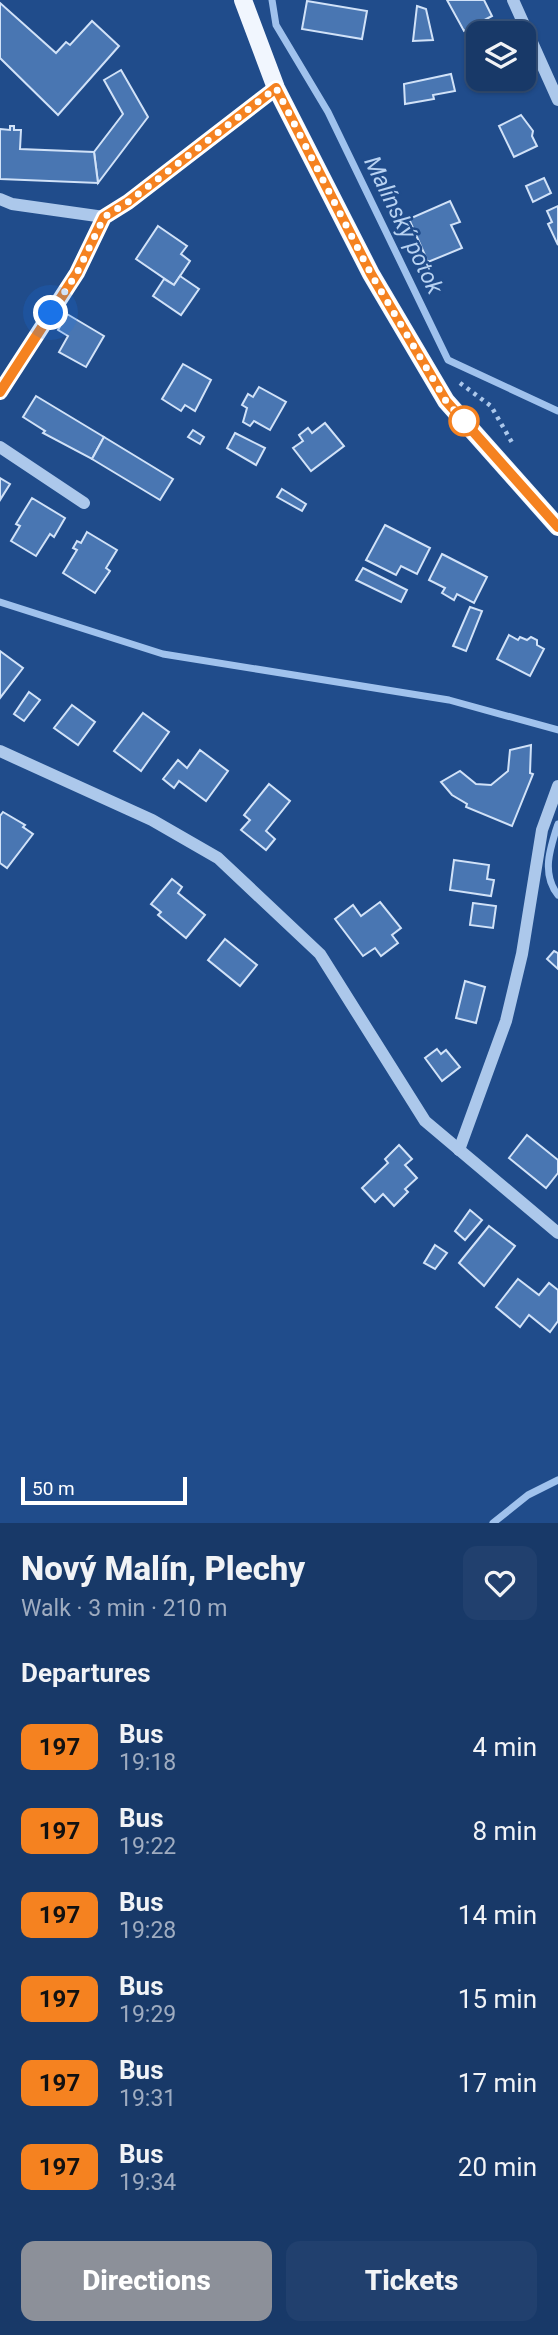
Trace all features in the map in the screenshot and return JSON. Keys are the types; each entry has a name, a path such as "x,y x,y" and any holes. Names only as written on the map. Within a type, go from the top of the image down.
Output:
{"main road":[{"path":"243,0 276,88 371,274 446,401 558,527"}],"street":[{"path":"513,0 558,100"},
{"path":"0,392 77,273 104,217 128,202 276,88"},
{"path":"0,199 12,204 104,217"},
{"path":"0,447 84,503"},
{"path":"0,751 152,820 218,858 320,954 425,1121 558,1233"},
{"path":"459,1150 506,1021 522,954 542,830 558,786"}],"path":[{"path":"454,378 491,406 514,448"}],"building":[{"path":"447,0 484,0 492,16 483,21 466,21 464,31"},
{"path":"307,1 367,11 362,39 302,29"},
{"path":"0,3 56,53 66,42 70,45 92,21 119,46 58,115 0,58"},
{"path":"417,6 426,9 433,40 413,41"},
{"path":"121,70 148,117 98,183 94,152 123,114 104,80"},
{"path":"451,74 455,91 433,95 434,99 405,104 404,84"},
{"path":"521,115 533,131 532,136 537,146 514,157 499,126"},
{"path":"10,126 14,126 14,130 21,130 20,149 94,152 98,183 0,179 0,129 10,130"},
{"path":"544,178 551,193 533,202 526,186"},
{"path":"450,201 460,222 451,225 462,248 428,262 409,219"},
{"path":"558,206 558,245 548,224 552,222 547,211"},
{"path":"158,226 187,246 181,254 190,261 174,285 136,259"},
{"path":"180,276 199,289 181,315 153,296 164,279 174,285"},
{"path":"67,314 104,336 86,367 59,352 68,336 58,330"},
{"path":"183,364 211,380 195,411 185,405 181,411 162,399"},
{"path":"259,387 286,402 270,430 254,421 250,426 243,422 247,408 242,405 248,394 253,397"},
{"path":"36,396 104,437 92,459 43,433 45,431 23,417"},
{"path":"325,423 344,446 311,471 293,448 303,441 299,435 308,428 312,433"},
{"path":"193,430 204,437 200,444 188,437"},
{"path":"235,433 265,448 256,465 227,448"},
{"path":"104,437 173,479 160,500 92,459"},
{"path":"0,478 10,484 0,500"},
{"path":"282,489 306,504 302,511 277,497"},
{"path":"32,498 65,518 54,537 50,534 36,556 11,541 20,526 16,524"},
{"path":"385,525 430,548 417,574 401,566 396,575 366,560"},
{"path":"87,532 117,550 106,568 110,571 95,593 63,573 77,550 73,548 77,541 81,543"},
{"path":"442,554 487,577 474,603 457,594 454,600 442,593 445,588 429,580"},
{"path":"363,568 407,590 401,602 356,580"},
{"path":"470,607 482,611 466,651 453,646"},
{"path":"509,635 518,640 520,637 527,640 531,637 544,649 530,676 497,659"},
{"path":"0,651 23,668 0,698"},
{"path":"29,692 40,700 24,721 14,714"},
{"path":"72,705 95,722 78,745 54,728"},
{"path":"143,713 169,732 141,771 114,751"},
{"path":"531,745 530,773 533,774 512,826 466,807 467,804 452,795 441,782 460,771 476,784 491,785 508,771 510,750"},
{"path":"200,750 228,771 206,801 179,781 174,788 163,779 178,760 187,768"},
{"path":"269,784 290,801 266,831 275,839 266,850 241,830 250,820 244,815"},
{"path":"3,812 25,825 23,827 33,834 7,868 0,863 0,816"},
{"path":"454,860 489,865 487,879 494,880 491,896 450,890"},
{"path":"172,879 182,887 178,893 205,915 186,938 158,915 161,912 151,904"},
{"path":"380,902 401,928 392,935 398,943 381,956 375,948 363,956 335,919 353,905 361,916"},
{"path":"473,903 496,906 493,928 470,925"},
{"path":"225,939 257,965 240,986 208,960"},
{"path":"554,951 558,953 558,969 547,959"},
{"path":"465,981 485,987 476,1023 456,1018"},
{"path":"437,1049 441,1054 446,1050 460,1067 442,1081 425,1058"},
{"path":"527,1135 558,1160 558,1173 546,1188 509,1158"},
{"path":"399,1145 412,1159 405,1165 417,1178 405,1189 408,1192 394,1206 383,1194 375,1202 362,1188 388,1163 385,1159"},
{"path":"470,1210 482,1220 465,1240 455,1231"},
{"path":"489,1226 515,1246 484,1286 459,1263"},
{"path":"435,1245 447,1253 435,1269 424,1263"},
{"path":"518,1279 539,1295 549,1283 558,1290 558,1321 550,1332 529,1315 520,1327 496,1307"}],"waterway":[{"name":"Malínský potok","path":"272,0 276,25 328,112 448,360 558,411"},
{"path":"0,602 163,654 449,700 558,730"},
{"path":"558,824 548,870 558,895"},
{"path":"493,1523 528,1495 558,1480"}],"bus line":[{"name":"197","path":"0,392 77,273 104,217 128,202 276,88 371,274 446,401 558,527"}],"route":[{"path":"51,313 77,273 104,217 128,202 276,88 371,274 446,401 464,421"}]}
